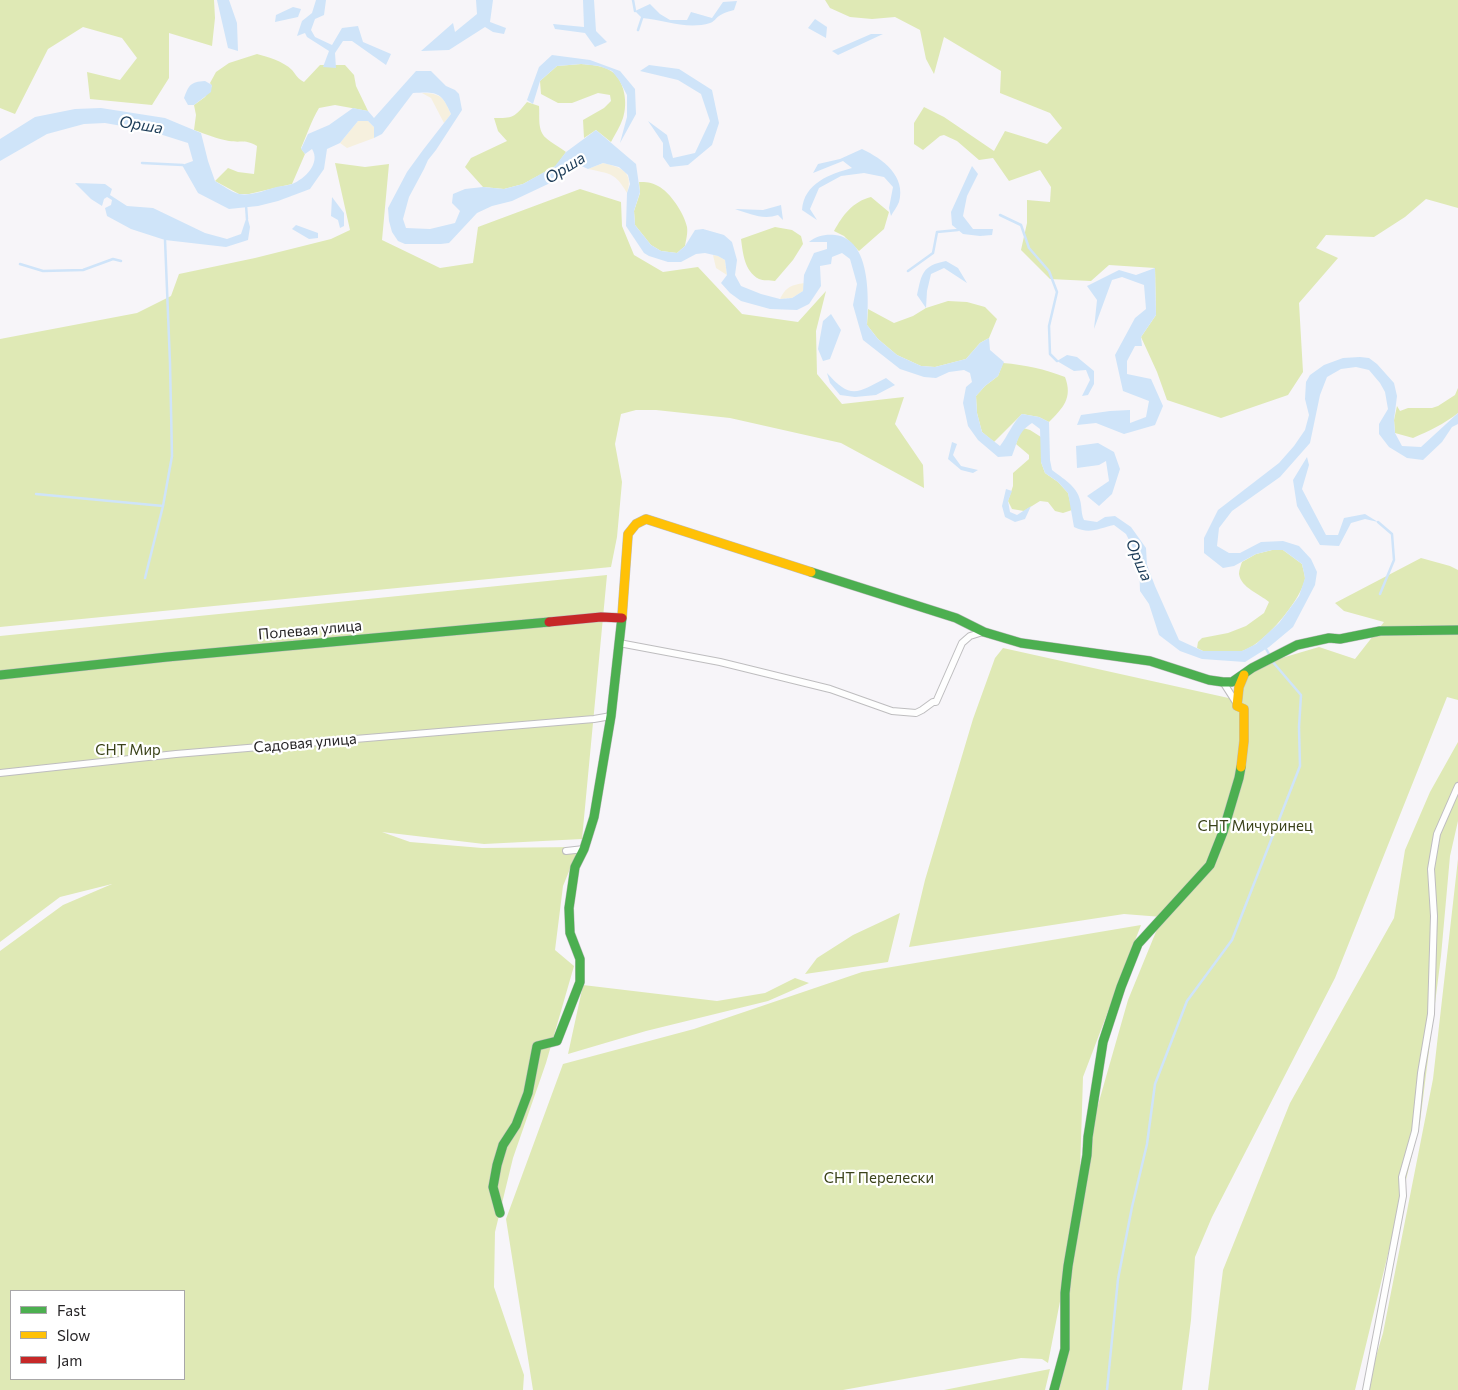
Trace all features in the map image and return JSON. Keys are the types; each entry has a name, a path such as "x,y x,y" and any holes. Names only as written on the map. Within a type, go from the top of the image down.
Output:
{"street":[{"path":"500,1213 493,1187 497,1165 503,1145 516,1125 528,1093 537,1046 557,1041 580,982 580,959 570,933 569,908 575,867 584,849 594,817 611,716 622,618 628,534 636,524 646,519 956,618 984,632 1021,643 1150,661 1209,680 1223,682 1232,682 1252,668 1297,645 1329,638 1340,639 1380,631 1458,630"},
{"name":"Полевая улица","path":"0,675 167,657 582,619 622,618"},
{"path":"619,643 720,662 830,689 892,711 916,713 936,702 962,643 977,632 984,632"},
{"path":"1237,706 1244,675"},
{"path":"1054,1390 1065,1349 1065,1293 1068,1266 1087,1155 1088,1137 1103,1042 1121,987 1138,944 1210,865 1223,832 1239,778 1244,741 1244,709 1237,706 1233,696 1223,682"},
{"name":"Садовая улица","path":"0,773 176,754 584,720 611,716"},
{"path":"1366,1390 1403,1196 1402,1177 1415,1131 1431,1014 1434,916 1431,870 1437,834 1458,786"},
{"path":"566,851 584,849"}],"green space":[{"path":"0,0 214,0 215,18 212,46 169,33 169,78 152,105 90,99 87,72 120,80 137,58 122,38 83,27 48,49 15,114 0,108"},
{"path":"825,0 1458,0 1458,208 1426,199 1405,217 1374,237 1326,235 1316,248 1338,258 1299,303 1303,372 1288,395 1221,418 1167,400 1141,337 1156,315 1155,268 1109,265 1091,281 1050,279 1021,250 1027,223 1027,200 1050,202 1051,187 1040,170 1009,181 993,158 979,160 957,141 944,135 940,136 923,150 914,144 914,123 924,107 944,117 994,151 1005,131 1047,144 1062,128 1050,113 1000,93 1001,71 944,37 934,74 926,59 920,30 895,17 872,19 850,17 830,8"},
{"path":"257,54 284,64 304,82 320,65 345,65 354,75 356,86 368,111 335,105 319,108 301,148 305,154 292,184 249,194 239,194 215,181 228,168 238,172 254,174 257,146 246,142 233,142 216,138 194,130 196,115 194,105 205,97 212,86 210,83 216,72 229,63"},
{"path":"581,64 608,69 616,75 622,86 625,99 623,118 611,142 596,130 584,138 583,120 604,108 611,101 610,95 598,93 572,103 558,103 541,94 540,81 557,66"},
{"path":"527,102 539,106 540,127 543,135 566,152 556,166 523,184 504,189 483,187 465,167 471,158 507,141 498,131 494,118 513,116"},
{"path":"335,163 365,167 389,164 382,240 440,268 473,263 478,227 580,189 621,202 622,226 634,255 663,272 698,267 742,314 798,322 826,291 816,331 817,374 842,404 904,397 895,424 923,465 924,488 841,443 730,418 656,410 636,410 621,414 615,444 622,482 617,537 611,567 0,627 0,339 137,313 171,296 179,274 331,239 350,230"},
{"path":"639,182 651,183 663,189 680,209 687,232 685,246 677,253 661,251 651,245 635,225 634,211 640,193"},
{"path":"871,197 889,212 884,229 859,251 844,236 834,231 853,206"},
{"path":"775,227 792,230 801,236 803,244 793,260 775,281 761,280 754,276 747,267 741,239"},
{"path":"948,301 967,302 985,307 997,319 989,338 980,343 966,359 935,367 921,366 897,355 878,339 867,325 868,309 894,323 913,316 926,308"},
{"path":"1003,363 1035,368 1065,377 1068,391 1065,402 1059,412 1049,422 1039,417 1022,414 994,442 982,432 977,413 976,396 998,376"},
{"path":"1458,388 1458,413 1453,417 1413,438 1395,433 1394,420 1397,406 1400,411 1408,408 1432,408 1455,395"},
{"path":"1023,428 1041,437 1041,462 1045,473 1058,482 1068,493 1072,510 1063,513 1055,511 1048,502 1040,501 1024,511 1012,509 1008,501 1013,486 1013,473 1029,459 1029,455 1016,444"},
{"path":"1272,550 1283,550 1302,564 1305,579 1289,610 1260,641 1242,651 1203,651 1197,648 1198,642 1202,638 1228,633 1246,626 1264,613 1269,602 1243,583 1239,572 1242,562 1256,554"},
{"name":"СНТ Мичуринец","path":"1421,558 1458,570 1458,700 1447,697 1335,978 1212,1217 1195,1257 1191,1320 1182,1390 1059,1390 1069,1349 1070,1269 1096,1112 1128,1000 1162,917 1124,914 909,947 925,880 973,719 995,658 1003,648 1233,699 1251,667 1319,647 1355,659 1384,622 1344,611 1335,603"},
{"name":"СНТ Мир","path":"607,575 582,839 484,844 382,832 410,842 482,848 579,847 563,886 555,950 574,966 546,1063 513,1158 495,1232 494,1287 524,1375 523,1390 0,1390 0,951 63,905 112,884 60,897 0,942 0,636"},
{"path":"1458,742 1458,821 1450,856 1441,956 1420,1122 1355,1390 1208,1390 1223,1270 1290,1103 1394,918 1405,850 1430,792"},
{"path":"1458,859 1458,1390 1366,1390 1383,1333 1433,1079"},
{"path":"900,913 888,962 805,974 817,958 853,935"},
{"name":"СНТ Перелески","path":"1141,925 1083,1077 1079,1204 1048,1363 1042,1359 1021,1358 843,1390 533,1390 506,1219 563,1064 694,1029 862,972"},
{"path":"795,978 809,983 768,1001 646,1031 568,1054 583,985 717,1001 765,993"},
{"path":"1050,1369 1045,1390 944,1390"}],"sand":[{"path":"422,93 438,95 444,100 451,114 444,123 431,98"},
{"path":"358,121 368,121 374,127 374,138 347,148 340,143"},
{"path":"603,163 615,166 627,175 629,186 627,193 615,177 588,169"},
{"path":"713,255 725,260 727,275 716,268"},
{"path":"804,283 803,291 792,298 780,299 789,287"}],"water":[{"path":"217,0 229,0 237,23 238,51 228,48"},
{"path":"316,0 326,0 324,15 315,19 311,30 315,37 332,45 342,28 358,26 363,42 391,54 386,65 352,41 343,41 335,53 336,68 323,67 329,51 307,37 305,33 297,36 302,21 312,13"},
{"path":"476,0 493,0 490,22 506,28 504,34 493,32 485,27 449,50 421,51 453,23 455,32 477,14"},
{"path":"583,0 594,0 596,31 607,42 595,47 585,33 555,29 553,24 584,27"},
{"path":"737,1 734,10 701,25 684,25 642,18 635,11 650,4 660,14 670,20 687,20 691,12 712,18 723,2"},
{"path":"293,7 301,9 298,17 275,22 276,15"},
{"path":"815,19 827,27 826,38 808,28"},
{"path":"871,34 883,34 838,55 832,51"},
{"path":"552,55 590,60 620,71 635,89 636,114 620,143 627,117 627,95 612,71 599,66 581,64 557,66 540,81 533,104 527,100 539,67"},
{"path":"649,65 679,69 712,90 719,123 712,145 688,165 670,167 663,157 663,143 648,121 667,135 673,158 695,153 710,121 701,94 678,80 640,71"},
{"name":"Орша","path":"416,71 431,71 446,86 455,90 459,94 462,110 428,160 409,197 403,219 406,228 430,229 455,223 460,211 452,203 453,194 465,189 483,187 504,189 523,184 555,166 566,152 596,130 636,164 640,192 634,211 635,225 651,245 661,251 677,253 685,246 695,230 703,229 724,235 732,242 737,260 735,275 741,286 780,299 792,298 803,291 804,275 814,253 827,249 827,242 809,242 818,237 828,235 847,239 855,247 865,271 868,300 867,325 878,339 897,355 921,366 935,367 966,359 980,343 989,338 990,350 1004,362 998,376 976,396 977,413 982,432 1000,446 1015,421 1022,414 1039,417 1049,422 1052,470 1076,491 1084,520 1097,522 1105,517 1115,516 1131,527 1146,548 1147,565 1179,640 1203,651 1242,651 1256,644 1279,623 1299,596 1305,578 1302,564 1283,550 1272,550 1256,554 1234,566 1223,568 1204,553 1204,538 1218,510 1279,463 1305,430 1309,415 1305,399 1306,382 1310,375 1324,365 1343,358 1369,358 1377,364 1394,383 1397,396 1394,420 1395,433 1402,446 1421,447 1458,413 1458,424 1452,427 1442,442 1423,460 1407,458 1389,447 1379,434 1379,424 1388,409 1385,392 1369,370 1356,367 1341,369 1327,377 1320,395 1310,443 1280,477 1232,511 1219,528 1217,546 1229,553 1240,553 1261,542 1283,541 1299,546 1311,559 1317,572 1315,585 1293,627 1269,647 1245,662 1202,659 1180,651 1159,635 1149,604 1140,591 1139,560 1126,534 1114,525 1090,531 1074,527 1068,493 1058,482 1045,473 1041,462 1040,429 1032,423 1027,426 1017,441 1012,456 998,457 978,440 968,426 963,403 966,387 972,382 970,373 964,370 949,372 936,378 924,377 900,369 863,340 853,305 857,284 850,259 842,253 832,257 831,264 820,266 821,286 809,304 797,310 770,309 741,301 721,283 727,275 725,260 718,256 705,253 696,254 681,262 668,262 644,253 626,226 627,193 630,184 628,175 619,167 603,163 588,169 575,163 565,176 512,201 492,206 477,213 449,243 405,244 398,241 392,232 388,208 407,172 451,114 441,97 432,93 413,93 382,134 374,138 374,127 368,121 358,121 340,143 327,149 324,169 310,189 258,206 229,209 198,193 182,165 193,161 188,143 150,131 105,123 84,124 47,134 0,161 0,139 35,117 75,109 101,108 165,118 201,133 215,181 239,194 256,193 297,182 313,165 314,154 312,149 305,154 301,149 308,134 329,125 353,108 368,111 374,118"},
{"path":"205,81 212,85 211,92 194,105 188,105 184,98 189,87 193,83"},
{"path":"862,149 885,163 896,176 899,184 899,202 891,216 889,208 893,187 884,177 864,173 841,176 819,188 810,209 817,220 802,210 804,201 813,186 835,173 852,168 843,161 813,173 818,164 840,159"},
{"path":"972,166 978,174 967,196 963,216 973,229 993,229 992,235 963,234 952,225 951,212"},
{"path":"75,183 105,184 112,189 110,195 127,206 153,208 205,233 227,239 241,234 247,216 250,227 248,240 226,247 165,240 131,229 107,216 105,208 111,205 112,200 107,197 104,199 102,206 91,199"},
{"path":"332,197 344,213 344,226 340,228 338,220 331,216"},
{"path":"781,205 783,220 778,215 762,217 735,209 763,210"},
{"path":"296,225 318,233 318,238 309,239 292,229"},
{"path":"946,261 958,268 967,283 944,268 931,274 926,308 917,295 922,276 932,265"},
{"path":"1155,268 1156,315 1141,337 1142,346 1135,346 1127,361 1127,374 1151,379 1163,406 1155,425 1124,434 1096,423 1077,425 1081,415 1110,411 1130,410 1130,423 1146,417 1149,401 1123,391 1115,355 1135,318 1146,309 1144,285 1122,277 1112,280 1094,329 1097,300 1087,286 1119,270 1136,275"},
{"path":"831,314 841,330 830,359 823,361 818,349 823,321"},
{"path":"1067,355 1077,357 1094,371 1094,384 1088,395 1082,396 1090,380 1086,370 1074,371 1057,361"},
{"path":"827,373 835,382 849,390 861,390 886,378 895,385 876,395 855,397 840,395 830,383"},
{"path":"952,442 957,444 953,455 961,466 978,470 973,473 961,470 948,459"},
{"path":"1098,443 1114,452 1120,469 1112,494 1099,506 1087,496 1109,481 1106,461 1099,465 1077,468 1076,446"},
{"path":"1307,457 1309,465 1302,489 1326,535 1338,535 1344,518 1365,514 1378,522 1365,519 1351,523 1339,546 1320,545 1297,506 1293,480"},
{"path":"1006,489 1012,491 1008,501 1010,512 1017,515 1031,506 1025,519 1015,522 1005,517 1002,506"}],"waterway":[{"path":"633,0 635,11"},
{"path":"638,30 642,18"},
{"path":"142,163 183,165"},
{"path":"246,205 247,219"},
{"path":"1000,215 1021,225 1029,248 1049,271 1057,292 1049,326 1050,354 1057,361"},
{"path":"908,271 933,253 937,232 958,230"},
{"path":"145,578 163,506 172,456 166,238"},
{"path":"20,264 43,271 83,270 113,259 121,261"},
{"path":"36,494 163,506"},
{"path":"1378,522 1392,534 1394,560 1380,594"},
{"path":"1265,647 1269,654"},
{"path":"1107,1390 1118,1279 1147,1144 1155,1084 1187,1001 1232,940 1300,766 1299,727 1301,695 1272,661"}],"traffic: fast":[{"path":"811,572 956,618 984,632 1021,643 1150,661 1209,680 1223,682 1232,682 1252,668 1297,645 1329,638 1340,639 1380,631 1458,630"},
{"path":"500,1213 493,1187 497,1165 503,1145 516,1125 528,1093 537,1046 557,1041 580,982 580,959 570,933 569,908 575,867 584,849 594,817 611,716 622,617"},
{"path":"0,675 167,657 549,622"},
{"path":"1054,1390 1065,1349 1065,1293 1068,1266 1087,1155 1088,1137 1103,1042 1121,987 1138,944 1210,865 1223,832 1241,767"}],"traffic: slow":[{"path":"622,617 628,534 636,524 646,519 811,572"},
{"path":"1241,767 1244,741 1244,709 1237,706 1239,687 1244,675"}],"traffic: jam":[{"path":"549,622 601,617 622,618"}]}
